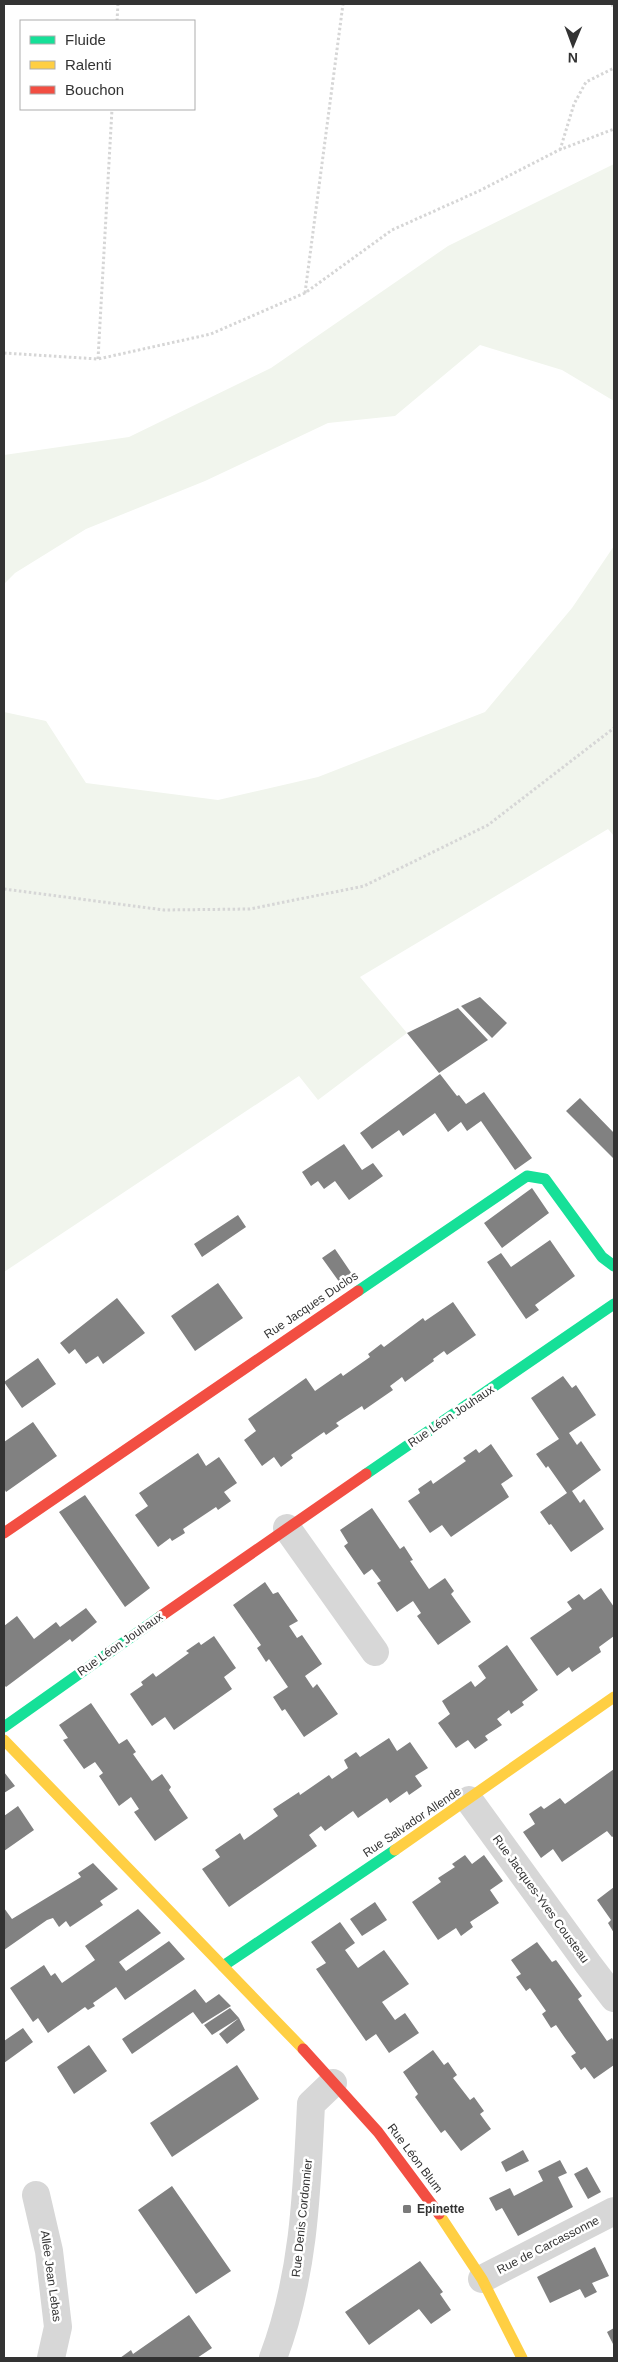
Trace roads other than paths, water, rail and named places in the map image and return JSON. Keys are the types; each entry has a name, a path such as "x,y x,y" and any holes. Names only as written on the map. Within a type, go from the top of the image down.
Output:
{"street":[{"name":"Rue Jacques Duclos","path":"4,1533 155,1428 527,1176 546,1180 602,1257 614,1266"},
{"name":"Rue Léon Jouhaux","path":"4,1727 287,1528 614,1304"},
{"path":"287,1528 375,1652"},
{"name":"Rue Salvador Allende","path":"223,1966 469,1800 614,1697"},
{"name":"Rue Léon Blum","path":"4,1740 254,1998 384,2139 427,2196 482,2279 522,2358"},
{"name":"Rue Jacques-Yves Cousteau","path":"469,1800 614,1998"},
{"name":"Rue Denis Cordonnier","path":"273,2358 280,2339 299,2267 308,2167 311,2104 332,2083"},
{"name":"Allée Jean Lebas","path":"36,2195 49,2251 58,2327 51,2358"},
{"name":"Rue de Carcassonne","path":"482,2279 614,2211"}],"place":[{"name":"Epinette","path":"407,2209"}]}
